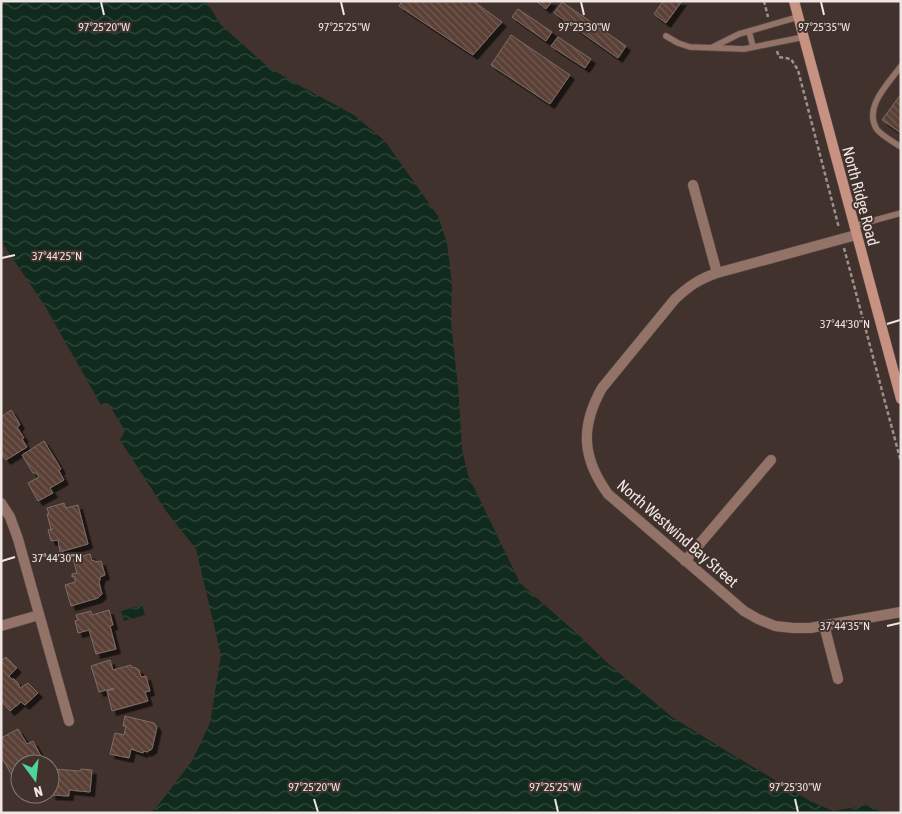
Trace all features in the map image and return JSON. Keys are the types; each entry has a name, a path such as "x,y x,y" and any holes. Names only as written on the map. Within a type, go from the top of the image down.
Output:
{"main road":[{"name":"North Ridge Road","path":"794,1 901,399"}],"street":[{"path":"693,185 717,272"},
{"name":"North Westwind Bay Street","path":"855,230 717,272 700,279 687,288 675,299 602,388 594,401 588,418 586,434 588,452 592,468 608,494 744,611 758,619 775,626 810,628 901,612"},
{"path":"685,561 771,460"},
{"path":"1,503 10,517 16,533 69,722"},
{"path":"1,626 40,615"},
{"path":"824,625 838,679"}],"lane":[{"path":"711,47 739,34 798,17"},
{"path":"748,31 753,47"},
{"path":"666,36 690,47 744,49 804,37"},
{"path":"901,66 875,102 872,114 876,130 901,147"},
{"path":"855,230 901,213"}],"water":[{"path":"1,1 206,1 221,25 267,66 354,115 385,141 438,216 447,243 452,284 451,323 462,448 468,475 520,583 611,666 672,717 810,801 833,811 869,805 883,813 150,813 192,761 210,723 221,655 196,549 166,511 120,440 125,431 108,403 101,405 45,306 1,241"},
{"path":"142,605 145,615 124,621 121,611"}],"building":[{"path":"402,1 473,1 502,22 473,55 399,6"},
{"path":"536,1 552,1 546,9"},
{"path":"663,1 682,1 666,23 654,14"},
{"path":"562,2 626,46 618,58 554,13"},
{"path":"518,9 552,32 546,41 512,17"},
{"path":"511,35 570,75 550,104 491,65"},
{"path":"558,37 591,59 585,68 551,46"},
{"path":"901,94 901,133 882,120"},
{"path":"11,410 20,425 17,427 27,447 6,460 1,453 1,417"},
{"path":"44,441 61,469 59,471 64,480 50,488 53,493 38,501 28,483 39,477 36,473 33,473 22,455"},
{"path":"64,503 66,508 78,505 88,544 60,552 58,540 51,541 48,530 53,529 51,529 47,508"},
{"path":"90,554 92,561 101,561 105,575 100,577 99,582 102,594 98,598 71,606 65,585 75,582 75,577 72,577 72,574 77,573 73,559"},
{"path":"109,610 113,625 110,626 116,649 96,654 89,630 78,633 75,621 78,620 76,615 91,611 92,615"},
{"path":"6,657 17,668 9,676 11,679 18,683 20,688 28,683 38,693 25,705 21,702 10,711 1,701 1,661"},
{"path":"110,660 113,670 131,665 132,668 134,667 139,670 141,677 146,676 150,691 145,692 148,701 112,711 107,691 114,688 99,692 91,666"},
{"path":"125,716 154,723 157,727 152,749 143,753 131,749 129,758 110,754 115,733 124,735 126,726 123,726"},
{"path":"18,729 27,744 33,741 40,754 10,754 10,772 1,756 1,747 4,746 1,738"},
{"path":"60,770 92,770 90,792 69,790 69,796 60,796"}]}
